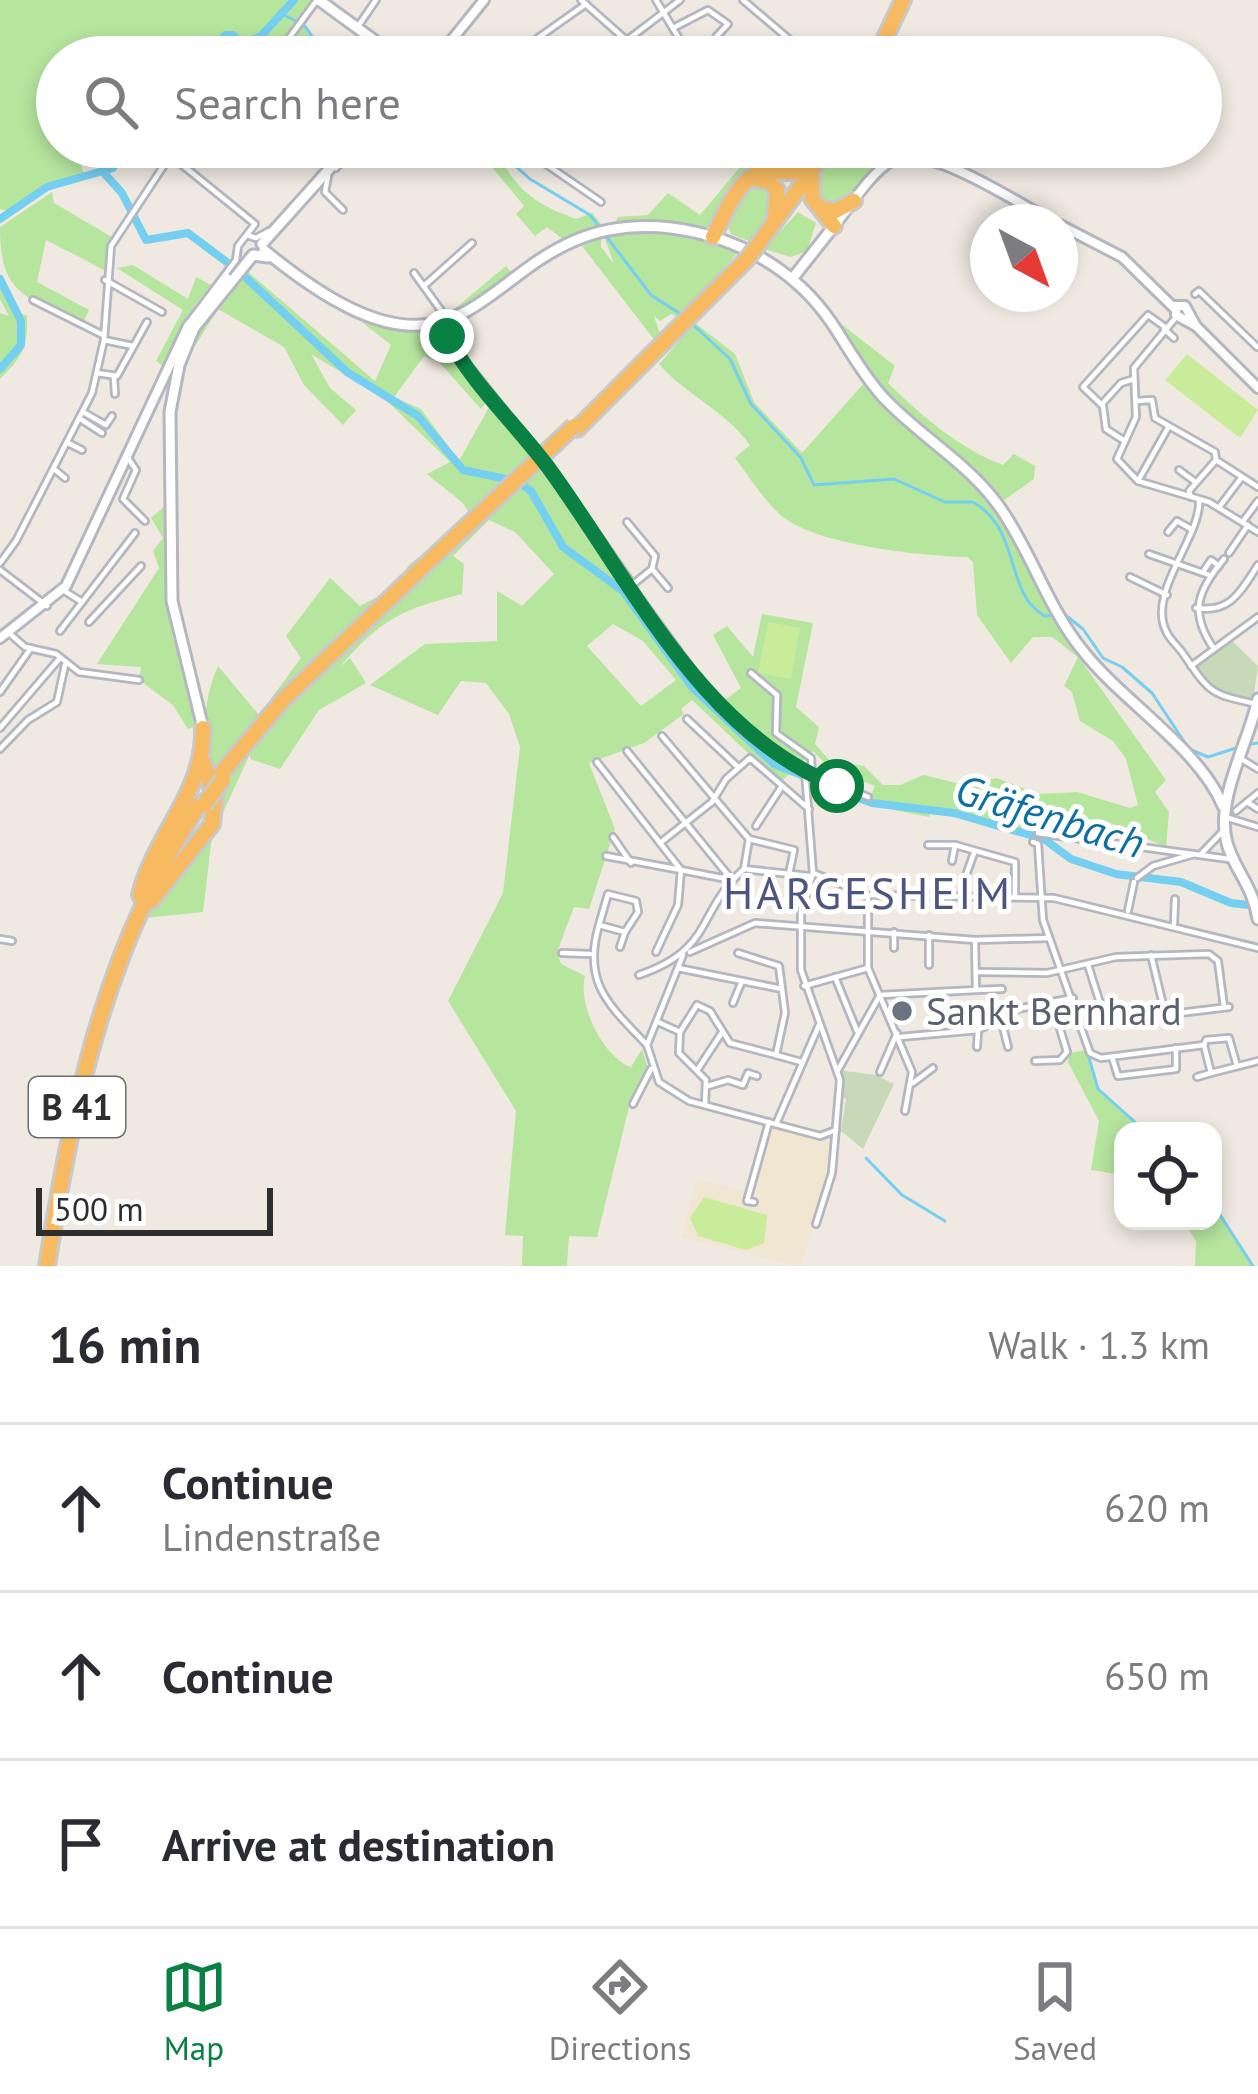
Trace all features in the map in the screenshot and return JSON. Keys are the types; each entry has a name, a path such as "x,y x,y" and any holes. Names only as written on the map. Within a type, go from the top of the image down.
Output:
{"highway":[{"path":"889,36 905,0"},
{"path":"721,232 744,183 760,173 794,175 804,168"},
{"name":"B 41","path":"137,917 202,804 286,703 687,321 750,251 813,168"},
{"path":"818,168 810,192 833,227"},
{"path":"744,183 759,178 773,185 779,199 777,218 806,209 833,227"},
{"path":"822,209 839,210 854,201"},
{"name":"B 41","path":"50,1266 74,1101 137,917 152,854 185,803 202,757 203,728"},
{"name":"B 41","path":"137,917 212,824 215,798 202,757"}],"main road":[{"path":"318,0 369,36"},
{"path":"254,246 332,168"},
{"path":"225,284 266,230 279,223"},
{"path":"254,246 344,305 391,326 445,323 544,257 619,230 666,227 721,232 797,271 802,288 881,395 983,486 1022,544 1061,620 1102,674 1201,772 1227,816 1234,858 1256,910"},
{"path":"797,271 833,227"},
{"path":"203,728 172,601 174,386 202,306 250,263 279,263"},
{"path":"1227,816 1252,743 1257,702"},
{"path":"1232,842 1258,883"}],"street":[{"path":"292,36 318,0"},
{"path":"357,27 376,0"},
{"path":"455,36 484,0"},
{"path":"656,0 678,36"},
{"path":"629,36 680,0"},
{"path":"743,0 784,36"},
{"path":"539,36 585,2 622,36"},
{"path":"673,28 699,11 714,12 728,24 719,34"},
{"path":"47,606 0,566 54,470 98,373 107,257 132,208 161,168"},
{"path":"186,168 266,230"},
{"path":"336,168 323,184 343,210"},
{"path":"552,168 601,202"},
{"path":"833,227 883,168"},
{"path":"953,168 1020,204"},
{"path":"4,635 63,590 188,326 235,263 254,246 255,224"},
{"path":"1078,235 1122,257 1258,388"},
{"path":"425,285 472,243"},
{"path":"414,273 425,285 460,357"},
{"path":"105,280 162,312"},
{"path":"188,326 225,284"},
{"path":"1252,527 1209,502 1138,482 1118,459 1135,422 1134,368 1199,291 1257,347"},
{"path":"33,300 144,355"},
{"path":"1123,440 1104,425 1102,405 1084,384 1148,315 1174,338"},
{"path":"445,323 460,357 549,469 712,698 744,731 809,777 868,797"},
{"path":"115,394 114,378 146,325 154,334"},
{"path":"424,327 447,336"},
{"path":"1147,349 1156,356"},
{"path":"163,378 182,355"},
{"path":"121,369 131,376"},
{"path":"98,373 114,378"},
{"path":"163,378 174,386"},
{"path":"1102,405 1121,382 1133,379"},
{"path":"1136,401 1152,400 1155,418 1215,452 1216,460 1189,491 1197,502 1191,529 1175,560 1164,628 1208,691 1257,702"},
{"path":"81,415 106,425 112,416"},
{"path":"81,415 102,433"},
{"path":"1138,482 1168,426"},
{"path":"68,442 82,450"},
{"path":"123,455 136,470 123,499 145,521"},
{"path":"1216,460 1258,488"},
{"path":"54,470 65,478"},
{"path":"1179,470 1196,482"},
{"path":"1219,507 1242,477"},
{"path":"1214,649 1200,629 1196,608 1206,573 1252,527 1258,501"},
{"path":"1168,532 1177,521 1191,529"},
{"path":"627,522 652,547 652,568 668,588"},
{"path":"60,632 135,533"},
{"path":"1155,552 1206,573"},
{"path":"1196,608 1218,610 1232,603 1258,565"},
{"path":"89,622 141,566"},
{"path":"631,586 652,568"},
{"path":"106,576 119,590"},
{"path":"1130,577 1167,595"},
{"path":"63,590 82,602"},
{"path":"1191,666 1258,617"},
{"path":"4,635 84,674 139,680"},
{"path":"0,692 31,648"},
{"path":"0,749 28,720 57,702 63,661"},
{"path":"0,728 63,661"},
{"path":"751,673 777,695 776,733 811,758 812,874 801,928 804,986 838,1070 830,1186 816,1224"},
{"path":"687,719 738,767"},
{"path":"662,736 749,839 794,850 790,874"},
{"path":"626,751 732,880"},
{"path":"659,844 751,758 809,809"},
{"path":"1243,760 1258,769"},
{"path":"597,763 681,870 678,905 656,952"},
{"path":"756,826 782,786"},
{"path":"1128,914 1136,880 1159,864 1197,855 1227,816 1258,793"},
{"path":"1247,802 1258,809"},
{"path":"1227,816 1258,827"},
{"path":"1039,833 1234,858"},
{"path":"613,837 632,863"},
{"path":"646,1045 678,968 732,880 744,869 749,839"},
{"path":"1033,842 1038,844 1040,896 1052,938 1085,1042 1096,1058 1204,1045"},
{"path":"928,845 955,845 1015,862 1015,896"},
{"path":"952,861 955,845"},
{"path":"965,878 974,853"},
{"path":"606,856 732,880"},
{"path":"744,869 812,874 868,895 1040,896 1177,924 1258,948"},
{"path":"620,947 639,907 622,894 608,894 590,954 607,1002 646,1045 651,1069 670,1092 820,1136 836,1130"},
{"path":"868,895 868,968 913,1083 905,1111"},
{"path":"1175,899 1177,924"},
{"path":"639,975 755,923 975,940 1052,938"},
{"path":"599,925 625,932"},
{"path":"894,932 894,948"},
{"path":"929,935 929,965"},
{"path":"0,939 12,940"},
{"path":"975,940 976,990"},
{"path":"562,952 590,954"},
{"path":"738,953 779,965 785,1013 776,1054"},
{"path":"976,972 1064,969 1087,962 1151,955 1214,956 1227,1007 1102,1023 1087,962"},
{"path":"1151,955 1165,1014"},
{"path":"678,968 782,989"},
{"path":"804,986 868,968"},
{"path":"835,977 857,1031"},
{"path":"733,1003 742,981"},
{"path":"880,994 1002,989"},
{"path":"838,1070 880,994"},
{"path":"898,1035 978,1030 1000,1018 1073,998"},
{"path":"1035,1061 1060,1060 1067,1052 1052,1002"},
{"path":"705,1104 707,1086 698,1069 679,1053 680,1032 697,1005 710,1011 732,1044 800,1062"},
{"path":"1000,1018 1008,1047"},
{"path":"658,1022 680,1032"},
{"path":"754,1202 747,1201 772,1123 820,1025"},
{"path":"977,1047 978,1030"},
{"path":"698,1069 724,1031"},
{"path":"880,1072 898,1035"},
{"path":"1211,1073 1206,1040 1229,1038 1237,1066"},
{"path":"1112,1057 1118,1076 1176,1069 1177,1048"},
{"path":"1197,1077 1258,1061"},
{"path":"913,1083 933,1068"},
{"path":"633,1104 651,1069"},
{"path":"728,1080 733,1071"},
{"path":"707,1086 728,1080 743,1085 748,1073 757,1076"}],"shaded area":[{"path":"766,1123 823,1139 834,1137 829,1185 800,1266 681,1237 697,1179 746,1192"}],"green space":[{"path":"0,0 314,0 302,18 311,36 36,36 36,168 82,168 84,174 29,195 9,211 0,209"},
{"path":"493,168 507,168 532,197 553,209 576,219 592,213 605,229 585,235 460,312 452,311 506,266 512,273 564,240 547,227 535,236 516,214 524,206"},
{"path":"739,168 802,168 754,171 708,230 660,222 613,228 618,217 648,215 668,193 700,215"},
{"path":"822,168 879,168 840,206 823,207 814,197 814,181"},
{"path":"750,184 771,187 776,205 749,241 731,234 728,227"},
{"path":"52,192 54,203 115,239 104,270 46,240 37,282 89,310 83,323 20,291 5,268 0,227"},
{"path":"798,212 816,223 807,251 791,257 764,249"},
{"path":"664,231 739,251 681,318 671,314 660,321 654,316 661,337 656,342 582,246 601,238 601,247 614,264 604,236"},
{"path":"133,265 188,299 196,277 211,285 186,317 165,367 156,361 183,310 117,268"},
{"path":"247,271 375,381 391,345 357,318 443,339 488,400 481,409 439,362 424,356 394,397 421,409 459,461 492,402 662,623 657,627 683,670 717,706 741,688 713,635 727,626 753,657 762,614 813,623 796,707 819,727 815,744 830,761 864,766 883,785 900,785 924,775 968,786 996,778 1039,794 1077,792 1130,808 1138,805 1126,759 1113,741 1080,721 1072,692 1064,686 1078,657 1052,637 1033,637 1011,663 977,615 973,562 967,557 844,541 782,516 735,458 750,445 659,364 695,323 735,354 754,402 802,453 865,382 999,512 1048,608 1083,654 1079,658 1166,780 1155,792 1169,812 1166,847 1106,821 1035,813 1031,837 931,811 929,817 830,797 828,784 869,799 875,786 830,768 813,751 780,783 692,700 681,709 684,714 644,743 589,763 615,829 589,909 574,907 557,952 561,964 585,976 585,1001 602,1042 631,1067 642,1049 648,1068 630,1103 597,1237 569,1236 567,1266 522,1266 523,1236 505,1235 516,1111 448,1001 503,893 520,747 509,714 486,683 461,681 438,715 370,685 425,644 497,641 497,591 522,606 554,574 515,532 489,520 453,556 464,564 462,594 394,618 355,651 340,667 350,658 366,683 319,710 280,769 250,759 250,754 212,836 203,912 144,918 209,834 204,726 218,666 259,715 301,658 286,636 330,578 360,606 392,589 409,565 471,516 463,503 427,474 450,462 384,398 311,354 330,388 356,410 343,425 304,385 284,347 218,309 191,352 220,301","holes":["613,624 643,641 676,680 641,706 587,646"]},
{"path":"0,275 20,313 27,316 27,327 22,351 0,379 0,313 9,316 0,299"},
{"path":"812,287 840,323 895,366 888,383 914,407 987,458 1003,465 1014,454 1035,466 1034,479 1000,503 967,465 879,389"},
{"path":"1187,354 1258,410 1240,438 1165,380"},
{"path":"167,504 172,634 199,725 188,729 173,705 139,680 141,667 97,664 159,568 153,551 163,538 151,518"},
{"path":"768,622 800,628 791,679 758,673"},
{"path":"1230,639 1258,666 1253,701 1214,692 1195,668"},
{"path":"1087,1050 1099,1089 1137,1122 1114,1122 1114,1174 1091,1170 1099,1121 1068,1062 1069,1053"},
{"path":"838,1070 876,1075 894,1084 863,1149 841,1131 846,1099 839,1096"},
{"path":"704,1197 767,1215 764,1243 746,1250 698,1236 690,1218"},
{"path":"1222,1216 1254,1266 1195,1266 1196,1241 1189,1230 1222,1230"}],"waterway":[{"path":"261,36 294,0"},
{"path":"282,14 304,25 312,36"},
{"path":"224,36 234,36"},
{"path":"0,219 47,187 113,168"},
{"path":"518,168 590,215 651,295 682,315"},
{"name":"Gräfenbach","path":"103,172 122,193 146,240 188,233 228,263"},
{"name":"Gräfenbach","path":"242,274 347,372 418,416 463,470 516,481 531,491 563,547 623,591 692,687 774,764 872,803 954,813 1044,839 1071,859 1116,874 1181,882 1231,903 1257,906"},
{"path":"0,279 21,321 21,345 0,369"},
{"path":"689,321 730,359 751,404 801,458 814,485 894,479 945,502 972,502"},
{"path":"974,503 999,529 1032,606 1045,616 1054,615"},
{"path":"1064,614 1083,629 1103,658 1122,667 1152,693 1189,749 1208,757 1236,748"},
{"path":"1251,744 1258,743"},
{"path":"1087,1051 1098,1089 1135,1122"},
{"path":"866,1158 902,1195 945,1221"},
{"path":"1222,1218 1253,1266"}],"place":[{"name":"Sankt Bernhard","path":"902,1011"}],"district":[{"name":"HARGESHEIM","path":"868,893"}],"route":[{"path":"447,336 549,469 691,675 744,731 807,774 837,786"}]}
